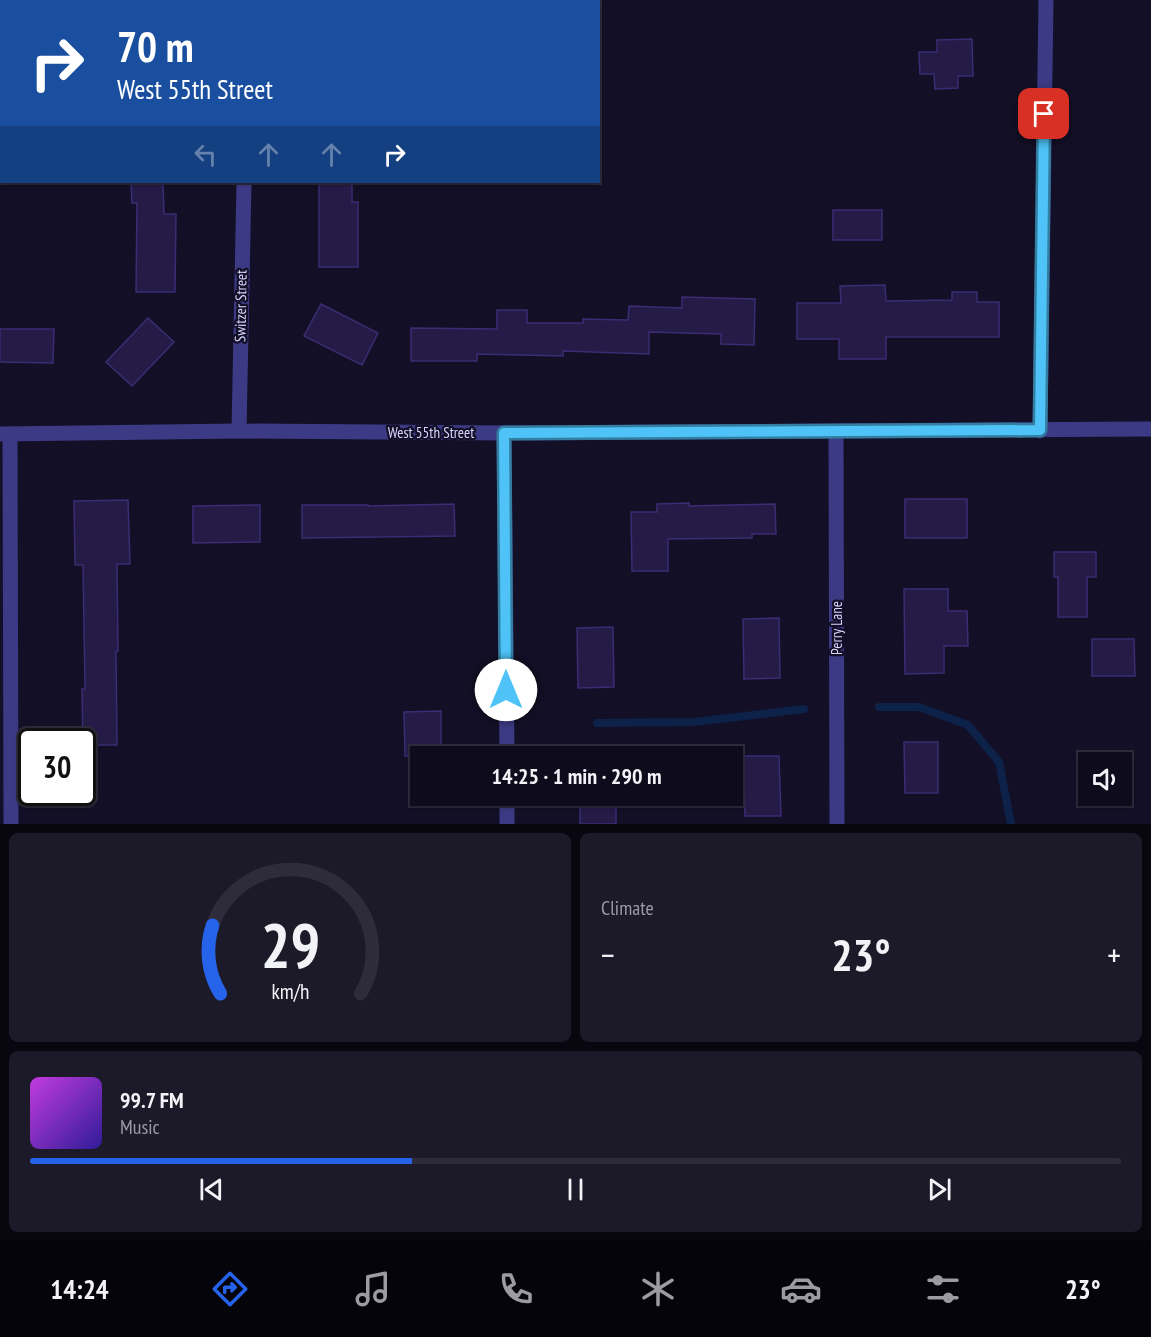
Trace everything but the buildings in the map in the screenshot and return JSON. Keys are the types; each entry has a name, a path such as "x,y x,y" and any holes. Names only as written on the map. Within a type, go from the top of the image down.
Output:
{"street":[{"path":"1040,430 1046,0"},
{"name":"Switzer Street","path":"239,431 244,183"},
{"name":"West 55th Street","path":"5,434 239,431 504,433 1151,429"},
{"name":"Perry Lane","path":"836,432 837,824"},
{"path":"504,433 507,746"},
{"path":"5,434 11,824"},
{"path":"507,806 507,824"}],"waterway":[{"path":"879,707 919,707 968,725 999,762 1011,824"},
{"path":"597,723 694,722 804,709"}],"route":[{"path":"506,690 504,433 1040,430 1044,114"}]}
